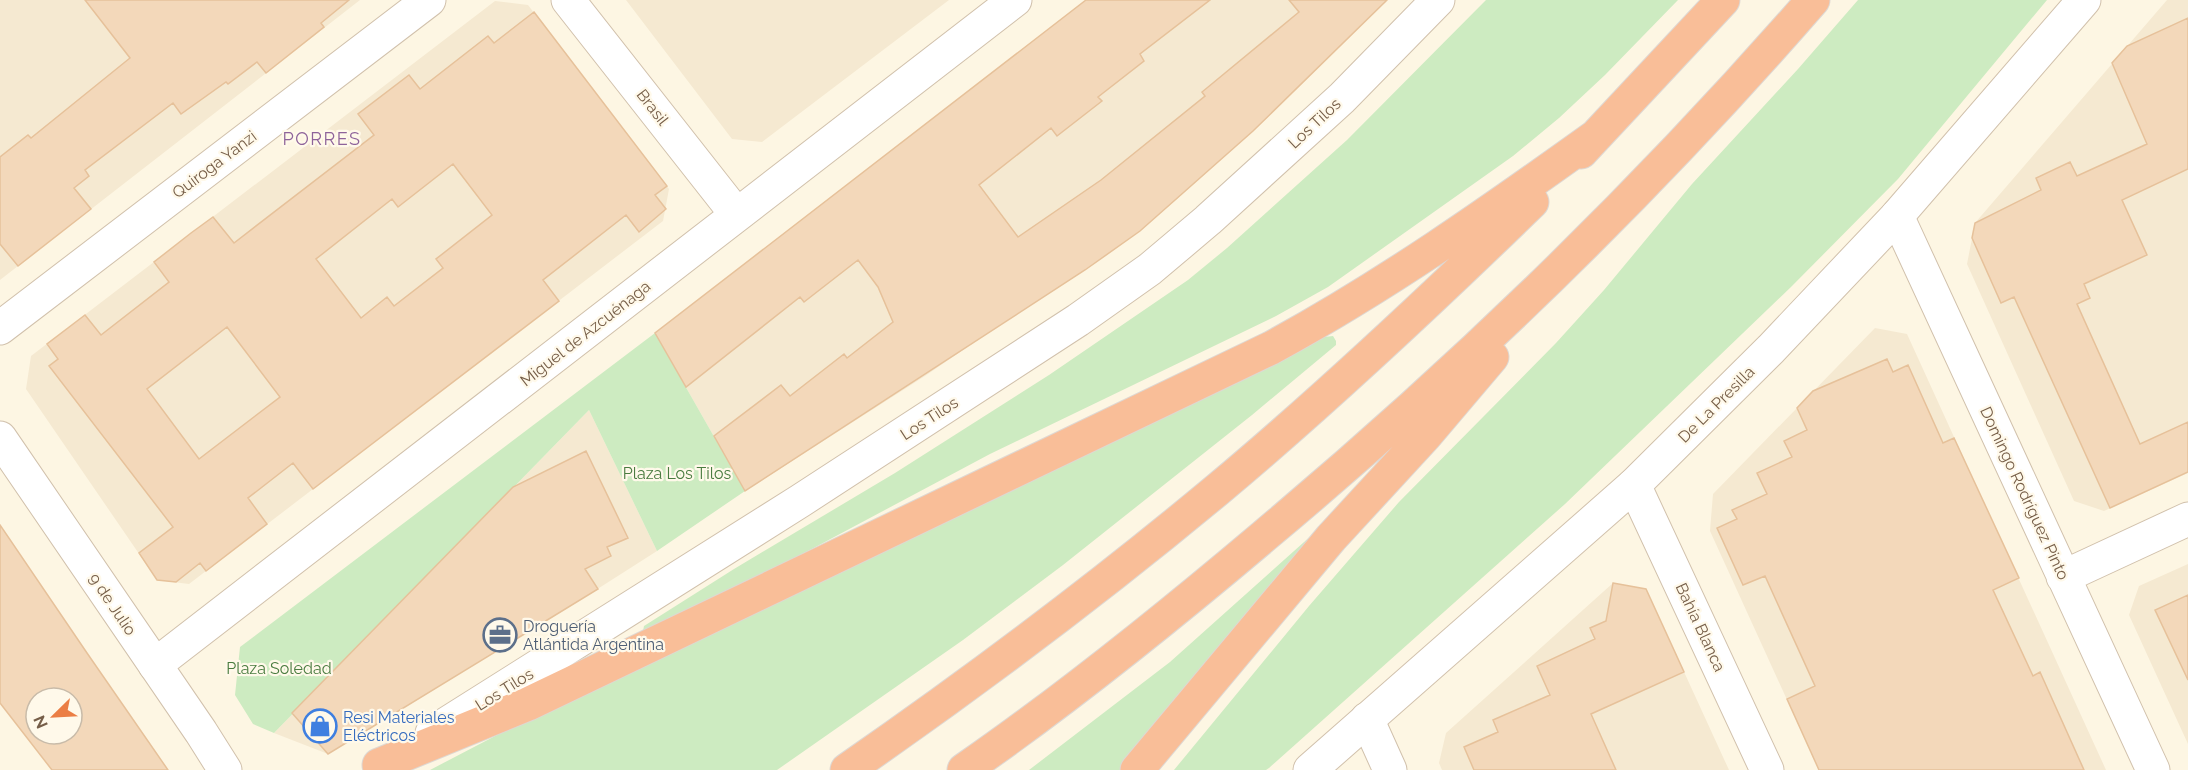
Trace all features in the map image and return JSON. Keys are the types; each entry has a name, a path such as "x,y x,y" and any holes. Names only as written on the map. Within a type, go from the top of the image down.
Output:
{"highway":[{"path":"847,770 1117,571 1217,489 1367,358 1462,271 1596,136 1723,0"},
{"path":"964,770 1162,621 1294,511 1403,415 1596,233 1747,75 1813,0"},
{"path":"374,768 528,704 1271,348 1383,282 1495,209 1596,136"},
{"path":"1137,770 1331,538 1425,436 1596,233"}],"street":[{"name":"Quiroga Yanzi","path":"0,328 429,0"},
{"name":"Brasil","path":"568,0 737,215"},
{"name":"Miguel de Azcuénaga","path":"155,665 1015,0"},
{"name":"Los Tilos","path":"374,768 810,495 1078,320 1133,281 1208,220 1301,136 1342,98 1438,0"},
{"name":"De La Presilla","path":"1310,770 1634,485 1771,349 1897,216 2084,0"},
{"name":"Domingo Rodríguez Pinto","path":"1897,216 2153,770"},
{"name":"9 de Julio","path":"0,438 225,770"},
{"name":"Bahía Blanca","path":"1634,485 1767,770"},
{"path":"2063,577 2188,519"},
{"path":"1367,719 1390,770"}],"shaded area":[{"path":"0,0 360,0 0,280"},
{"path":"626,0 949,0 762,142 732,139"},
{"path":"1086,0 1387,0 1265,120 1133,236 925,376 745,491 655,333"},
{"path":"2167,0 2188,0 2188,473 2104,511 2074,501 1967,264 1975,223"},
{"path":"495,1 528,5 669,189 663,221 189,584 157,580 26,389 31,356"},
{"path":"1875,328 1907,334 2106,770 1819,770 1710,531 1713,494"},
{"path":"589,410 657,551 328,754 274,733"},
{"path":"2188,564 2188,744 2129,615 2139,586"},
{"path":"1613,583 1646,589 1729,770 1442,770 1439,763 1446,733"}],"green space":[{"path":"1486,0 1678,0 1605,75 1559,118 1513,156 1328,287 1276,316 990,454 746,584 643,631 644,626 734,569 895,473 1049,375 1188,280 1347,140"},
{"path":"1858,0 2047,0 1898,179 1791,287 1565,504 1269,768 1266,770 1174,770 1309,606 1399,502 1556,343 1604,290 1692,184"},
{"path":"655,333 745,491 657,551 589,410 274,733 253,724 235,695 240,647"},
{"path":"1333,336 1336,345 1063,565 963,640 777,770 430,770 558,703 1324,337"},
{"path":"1313,534 1120,770 1029,770 1170,662"}],"building":[{"path":"85,0 349,0 321,23 324,27 266,73 257,62 181,114 173,103 85,170 89,176 74,188 91,209 18,266 0,244 0,157 28,135 31,138 130,58"},
{"path":"1086,0 1210,0 1140,54 1144,61 1098,97 1102,101 1057,136 1051,128 979,185 1018,237 1101,180 1205,96 1202,92 1299,12 1289,0 1387,0 1253,131 1140,231 1085,270 745,491 714,436 781,385 790,396 844,354 847,358 893,322 878,287 858,260 804,302 800,297 686,387 655,333"},
{"path":"534,12 667,186 655,195 666,209 639,232 626,215 543,280 559,301 313,489 293,463 248,498 267,524 206,571 200,563 176,582 157,580 139,553 173,527 49,366 58,359 47,344 85,315 101,335 169,282 154,262 191,233 213,217 234,243 374,135 358,114 409,75 420,89 488,36 494,43","holes":["453,164 492,215 436,259 443,268 394,306 387,297 361,318 316,259 392,199 398,207","227,327 280,397 199,459 147,389"]},
{"path":"2188,18 2188,169 2122,200 2147,255 2084,284 2090,298 2077,304 2140,444 2188,422 2188,472 2110,508 2014,297 2001,303 1972,238 1975,223 2041,190 2036,178 2070,162 2077,176 2147,144 2112,63 2127,46"},
{"path":"1887,359 1893,372 1908,365 1943,443 1954,438 2019,578 1993,590 2033,676 2040,672 2084,770 1819,770 1787,699 1815,686 1765,576 1743,585 1717,528 1737,519 1732,510 1767,494 1757,473 1792,457 1784,441 1807,430 1797,408 1813,391"},
{"path":"586,451 628,538 607,547 611,556 585,569 598,589 328,754 292,713 513,487"},
{"path":"0,525 168,770 52,770 33,746 84,746 84,686 24,686 24,734 0,703"},
{"path":"1613,583 1646,589 1684,672 1591,714 1616,770 1474,770 1464,747 1498,732 1493,720 1550,695 1537,666 1595,639 1590,628 1606,621"},
{"path":"2188,595 2188,680 2155,610"}],"place":[{"name":"Droguería Atlántida Argentina","path":"500,635"},
{"name":"Resi Materiales Eléctricos","path":"320,726"}],"district":[{"name":"PORRES","path":"322,139"}],"park label":[{"name":"Plaza Los Tilos","path":"677,473"},
{"name":"Plaza Soledad","path":"279,668"}]}
